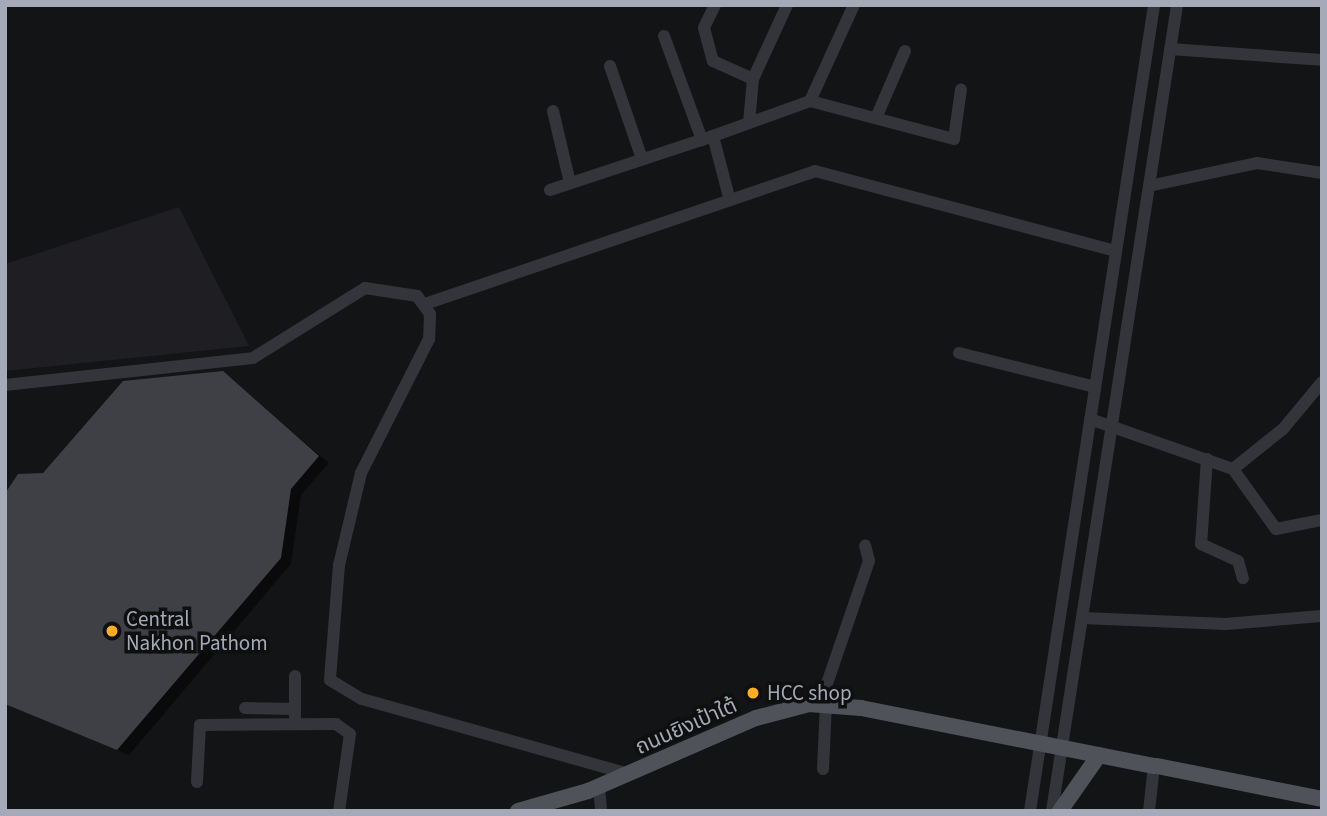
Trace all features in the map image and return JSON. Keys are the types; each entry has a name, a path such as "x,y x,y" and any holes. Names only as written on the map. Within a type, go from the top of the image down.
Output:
{"main road":[{"name":"ถนนยิงเป้าใต้","path":"518,811 599,786 756,718 823,704 1322,799"},
{"path":"1060,811 1099,755"}],"street":[{"path":"715,5 704,28 713,61 753,79"},
{"path":"750,123 753,79 787,5"},
{"path":"810,101 854,5"},
{"path":"1052,811 1082,618 1100,421 1095,387 1116,251 1137,195 1154,5"},
{"path":"1030,811 1100,421 1137,195 1170,49 1177,5"},
{"path":"664,36 729,197"},
{"path":"1170,49 1322,60"},
{"path":"876,118 905,51"},
{"path":"610,66 642,159"},
{"path":"550,190 810,101 954,139 961,89"},
{"path":"553,111 570,183"},
{"path":"1137,195 1257,163 1322,173"},
{"path":"425,304 729,197 815,171 1116,251"},
{"path":"5,393 225,368 265,352 365,288 406,292 425,304 431,322 425,355 356,492 340,565 330,680 362,699 629,774"},
{"path":"959,353 1095,387"},
{"path":"5,385 242,360"},
{"path":"1233,469 1283,429 1322,382"},
{"path":"1100,421 1233,469 1276,529 1322,520"},
{"path":"1207,458 1201,544 1238,561 1243,578"},
{"path":"823,769 823,704 869,561 865,545"},
{"path":"1082,618 1226,624 1322,616"},
{"path":"294,724 295,676"},
{"path":"245,708 295,709"},
{"path":"197,782 200,725 294,724 349,730 339,811"},
{"path":"1149,811 1156,766"},
{"path":"599,786 601,811"}],"shaded area":[{"path":"179,207 249,346 5,371 5,264"}],"building":[{"name":"Central Nakhon Pathom","path":"223,371 319,456 291,489 281,558 117,750 5,704 6,492 18,474 43,473 123,381"}],"place":[{"name":"Central Nakhon Pathom","path":"112,631"},
{"name":"HCC shop","path":"753,693"}]}
